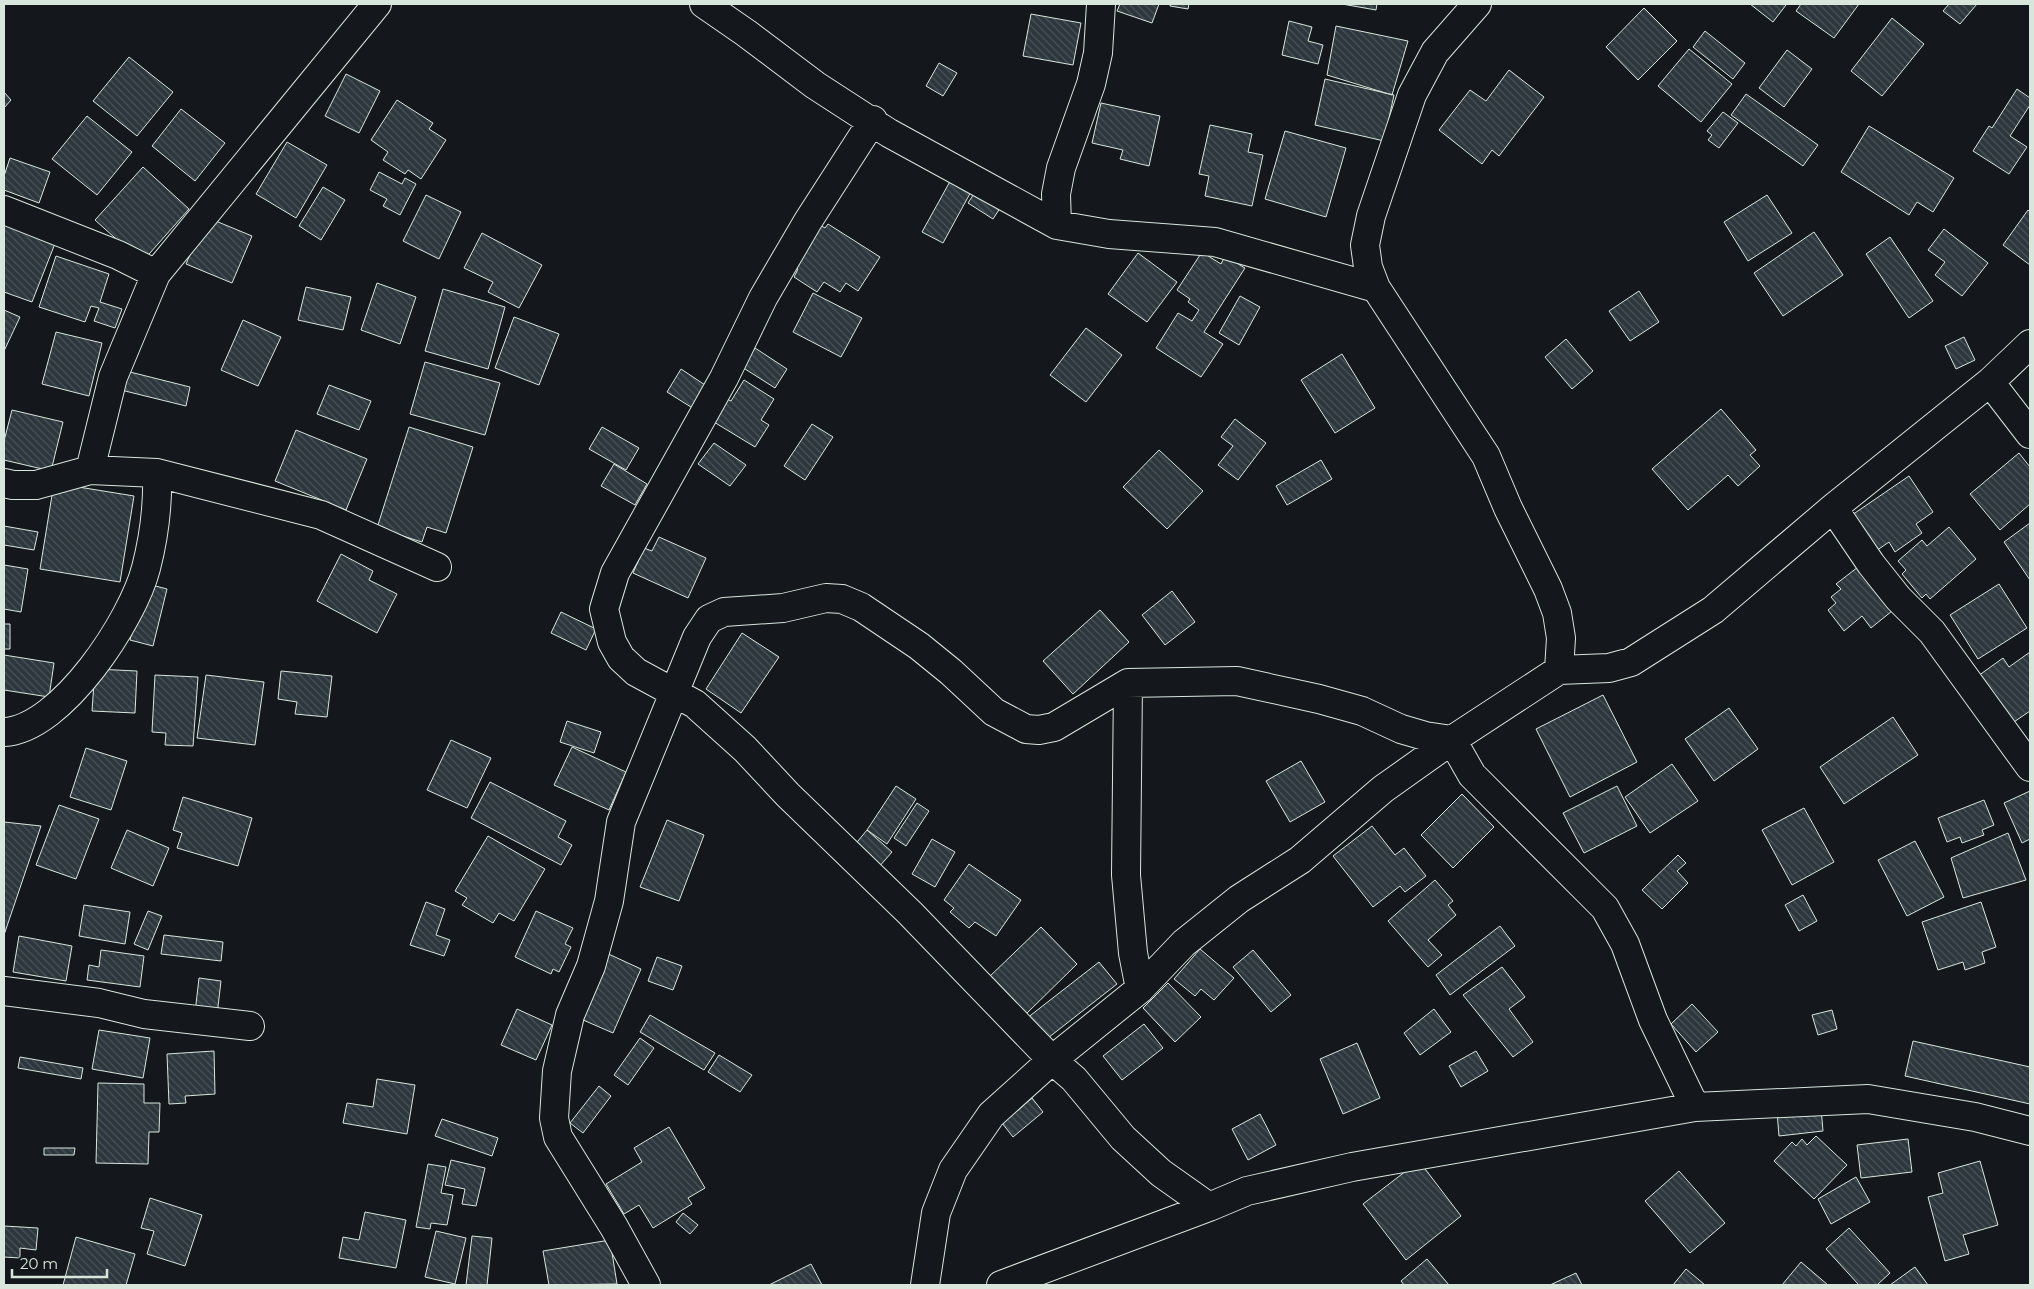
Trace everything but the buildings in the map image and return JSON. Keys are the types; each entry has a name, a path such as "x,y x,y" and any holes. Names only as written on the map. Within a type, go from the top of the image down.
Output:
{"street":[{"path":"90,470 113,377 156,274 377,4"},
{"path":"704,4 815,85 873,120 889,132 1057,226 1108,234 1215,242 1376,288"},
{"path":"1057,226 1056,194 1061,168 1091,84 1098,53 1101,4"},
{"path":"1477,4 1435,52 1412,94 1371,216 1365,245 1368,267 1376,288 1486,456 1508,508 1548,589 1557,613 1561,638 1559,670"},
{"path":"873,120 808,221 763,298 724,378 615,573 604,609 612,642 621,658 636,672 695,704 745,749 788,795 910,913 1052,1060 1074,1079 1123,1138 1161,1173 1209,1208"},
{"path":"4,210 118,255 156,274"},
{"path":"925,1285 936,1213 953,1170 991,1115 1052,1060 1140,988 1184,942 1239,899 1300,860 1383,789 1452,740 1559,670 1609,668 1631,662 1713,610 1832,508 1990,382 2030,344"},
{"path":"1990,382 2030,434"},
{"path":"4,483 36,485 90,470 157,473 321,514 437,567"},
{"path":"4,732 27,726 56,707 83,681 109,644 146,570 158,496 157,473"},
{"path":"1832,508 1871,564 1898,598 1932,632 2030,767"},
{"path":"646,1285 614,1227 558,1137 554,1118 557,1071 570,1016 591,966 609,901 622,822 697,637 709,619 724,612 782,608 826,598 842,599 861,606 919,646 951,672 994,712 1026,729 1039,730 1054,727 1128,683 1236,681 1319,699 1362,711 1409,732 1452,740 1472,775 1605,908 1625,944 1652,1020 1695,1107"},
{"path":"1128,683 1126,875 1133,953 1140,988"},
{"path":"4,991 99,1003 144,1014 250,1026"},
{"path":"1001,1285 1209,1208 1247,1191 1352,1168 1695,1107 1868,1099 1975,1117 2030,1131"}]}
